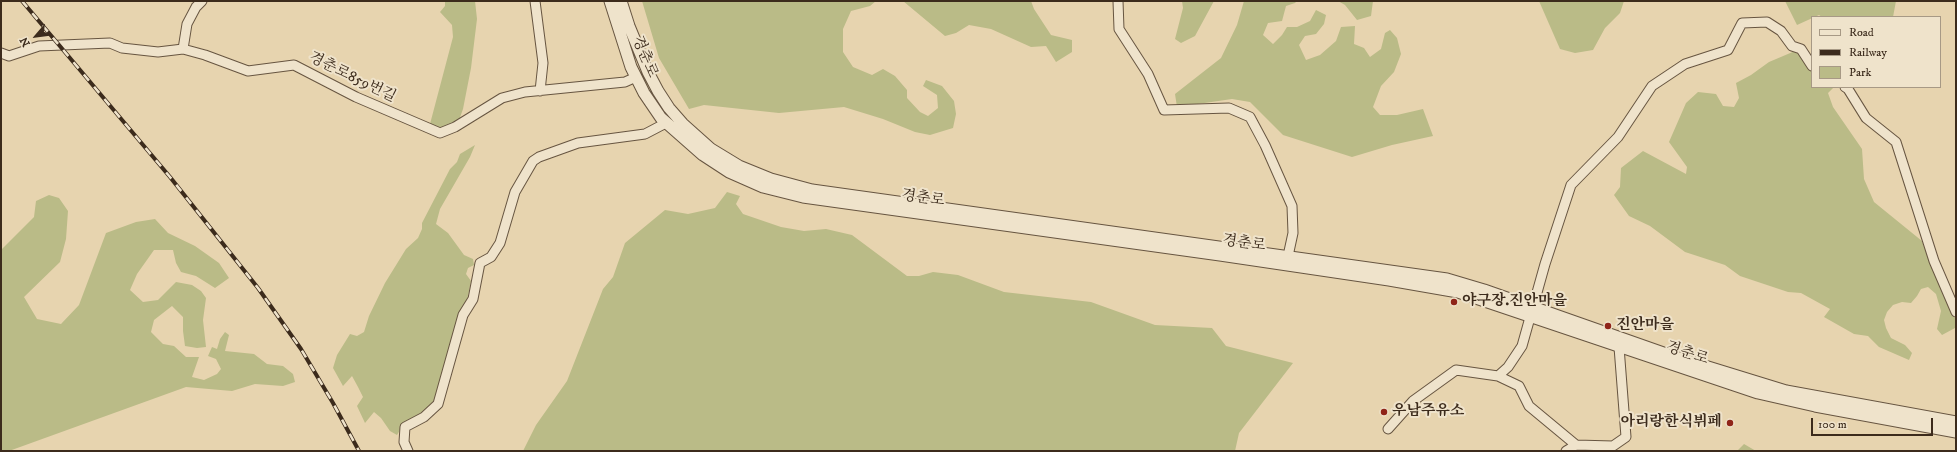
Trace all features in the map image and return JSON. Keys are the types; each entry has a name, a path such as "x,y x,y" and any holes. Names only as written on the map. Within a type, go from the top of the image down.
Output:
{"street":[{"path":"183,49 187,24 196,7 202,1"},
{"path":"535,1 543,62 540,91"},
{"name":"경춘로","path":"610,1 620,37 636,77 644,93 666,123 703,155 730,172 763,187 803,197 1389,280 1458,292 1532,312 1786,391 1956,422"},
{"name":"경춘로","path":"622,1 640,54 658,92 669,108 683,124 711,149 739,166 771,180 812,190 1447,279 1484,290 1532,312 1619,347 1758,393 1814,406 1956,432"},
{"path":"1118,1 1119,29 1148,74 1164,110 1229,108 1250,117 1265,145 1292,206 1293,233 1288,256"},
{"path":"1498,376 1508,367 1522,346 1545,264 1571,184 1618,137 1652,86 1684,64 1728,50 1742,23 1767,22 1781,31 1792,46 1801,49 1811,64"},
{"name":"경춘로859번길","path":"1,54 9,56 39,46 110,43 122,48 158,52 183,49 205,55 248,72 294,65 356,97 440,133 455,127 502,98 525,92 625,82 636,77"},
{"path":"1846,88 1866,118 1896,142 1934,261 1956,312"},
{"path":"408,451 404,442 405,427 424,417 438,404 463,315 473,299 480,263 491,257 500,243 515,192 533,161 539,157 578,143 645,134 666,123"},
{"path":"1566,451 1576,445 1613,446 1626,437 1619,347"},
{"path":"1388,429 1413,401 1456,370 1498,376 1519,386 1529,406 1576,445"}],"green space":[{"path":"445,1 475,1 477,19 471,68 463,109 458,123 442,129 430,124 453,37 452,25 440,12 445,6"},
{"path":"642,1 876,1 870,6 851,11 843,29 843,52 853,67 872,75 883,69 895,76 907,90 907,98 920,112 928,116 938,108 937,95 923,86 926,80 942,86 954,101 956,114 953,128 930,135 915,132 883,119 844,107 779,113 704,105 689,109 659,58"},
{"path":"903,1 1031,1 1034,9 1051,35 1072,40 1072,52 1056,62 1046,46 1031,47 991,29 969,25 956,33 945,36"},
{"path":"1182,1 1214,1 1195,36 1181,43 1175,39 1183,8"},
{"path":"1244,1 1297,1 1286,6 1282,21 1268,23 1263,35 1273,44 1282,35 1287,27 1297,27 1310,21 1316,10 1326,15 1324,24 1316,34 1305,36 1299,45 1306,60 1320,55 1336,41 1341,27 1355,26 1354,44 1364,48 1370,57 1381,49 1385,33 1390,30 1397,38 1401,54 1394,72 1381,86 1373,107 1380,115 1397,115 1423,109 1433,136 1392,145 1352,157 1283,135 1250,102 1232,99 1177,107 1175,94 1221,58 1237,25"},
{"path":"1338,1 1373,1 1371,16 1357,20 1345,5"},
{"path":"1539,1 1624,1 1620,13 1605,28 1593,50 1575,53 1560,49"},
{"path":"1785,1 1896,1 1893,16 1819,15 1811,16 1811,19 1797,25"},
{"path":"1795,51 1803,57 1811,68 1811,88 1833,88 1828,93 1833,107 1862,149 1864,179 1874,202 1922,241 1933,271 1955,318 1955,328 1942,335 1937,329 1941,311 1936,294 1928,287 1921,289 1911,303 1902,302 1893,305 1887,312 1884,320 1886,328 1891,338 1905,345 1912,353 1909,360 1879,347 1868,336 1854,334 1824,317 1830,309 1801,293 1788,292 1740,276 1725,265 1685,252 1650,226 1629,216 1614,195 1620,187 1621,168 1643,151 1686,174 1687,167 1669,142 1686,103 1698,92 1716,94 1723,106 1734,107 1739,98 1736,83 1751,75 1769,62"},
{"path":"475,145 470,157 440,209 436,224 448,233 464,255 473,259 474,265 468,268 466,274 471,281 467,301 435,400 429,410 402,427 397,435 390,431 381,418 374,412 365,423 357,406 363,397 352,376 343,386 333,368 337,355 350,334 357,336 364,332 369,316 385,283 406,249 418,238 422,229 422,223 450,169 457,162 460,154"},
{"path":"727,192 740,196 736,204 743,214 781,227 804,231 826,229 852,235 907,276 919,276 933,272 958,275 1004,292 1091,302 1155,325 1212,328 1226,346 1293,363 1239,433 1235,451 523,451 536,425 567,381 603,289 613,277 625,243 665,210 688,214 715,208"},
{"path":"49,195 59,198 68,211 66,239 60,262 24,297 37,319 61,324 79,305 106,233 136,222 155,219 168,233 195,246 219,263 229,278 215,288 196,276 181,272 176,263 173,250 154,250 137,274 130,290 143,302 158,300 176,282 192,285 201,291 206,298 203,320 206,347 197,348 185,346 183,317 172,306 154,320 151,332 163,344 174,346 186,357 199,357 192,377 204,380 217,374 221,369 216,359 208,356 212,347 217,349 220,339 225,332 229,335 225,351 254,354 267,364 283,366 293,374 295,382 283,386 255,384 232,391 186,387 9,451 1,451 1,250 34,217 36,201"},
{"path":"1744,444 1756,451 1737,451"}],"railway":[{"path":"22,1 170,177 258,288 301,349 359,451"}],"place":[{"name":"야구장.진안마을","path":"1454,302"},
{"name":"진안마을","path":"1608,326"},
{"name":"우남주유소","path":"1384,412"},
{"name":"아리랑한식뷔페","path":"1730,423"}]}
